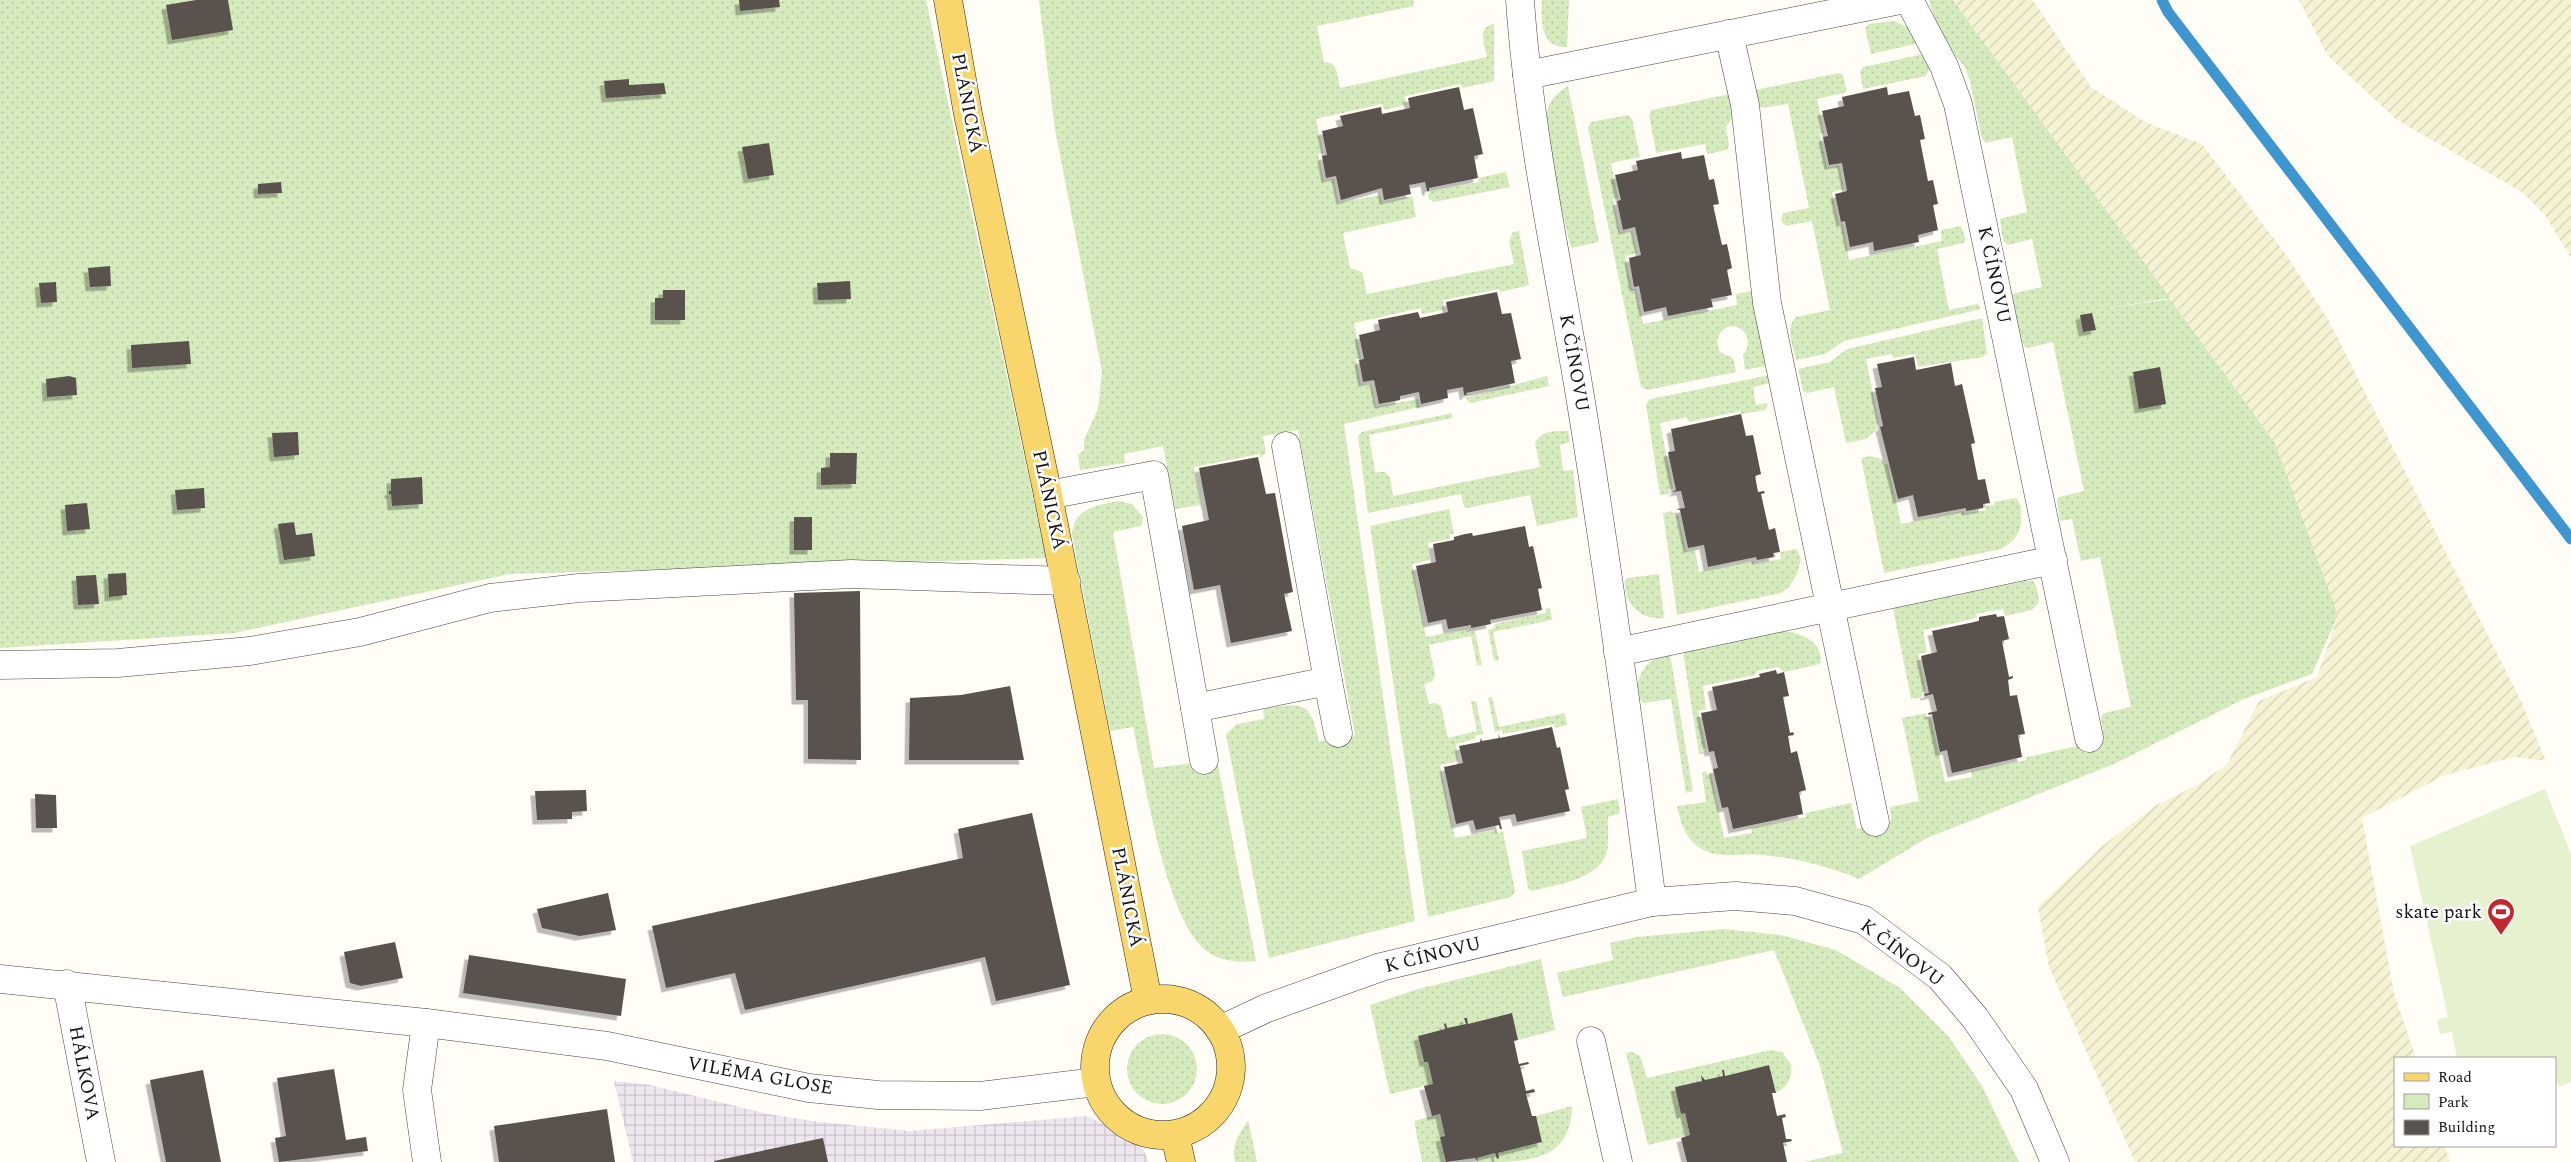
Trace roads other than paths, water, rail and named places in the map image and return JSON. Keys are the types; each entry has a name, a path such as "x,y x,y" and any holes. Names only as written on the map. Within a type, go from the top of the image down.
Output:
{"main road":[{"name":"PLÁNICKÁ","path":"948,0 968,114 1066,582 1148,1000"},
{"path":"1168,999 1189,1003 1207,1014 1220,1030 1230,1055 1230,1082 1219,1106 1200,1125 1175,1135 1149,1134 1125,1124 1107,1106 1096,1082 1096,1056 1105,1031 1123,1011 1148,1000 1168,999"},
{"path":"1175,1135 1181,1162"}],"street":[{"name":"K ČÍNOVU","path":"1520,0 1527,75 1539,163 1580,394 1652,902"},
{"path":"1527,75 1900,0"},
{"name":"K ČÍNOVU","path":"1909,0 1944,66 1958,104 2089,738"},
{"path":"1729,34 1745,105 1767,303 1875,822"},
{"path":"1286,446 1338,733"},
{"path":"1048,495 1154,475 1204,760"},
{"path":"1618,652 2052,560"},
{"path":"0,665 118,663 250,651 360,632 490,598 579,588 851,574 1066,582"},
{"path":"1194,708 1328,681"},
{"name":"K ČÍNOVU","path":"1220,1030 1267,1008 1381,967 1652,902 1735,896 1795,901 1864,920 1940,977 1976,1018 2024,1089 2054,1162"},
{"name":"VILÉMA GLOSE","path":"0,979 67,984 426,1023 607,1046 809,1088 878,1095 980,1096 1096,1082"},
{"name":"HÁLKOVA","path":"67,984 101,1162"},
{"path":"426,1023 418,1090 427,1162"},
{"path":"1591,1041 1618,1162"}],"waterway":[{"path":"2162,0 2168,12 2571,539"}],"place":[{"name":"skate park","path":"2501,936"}]}
